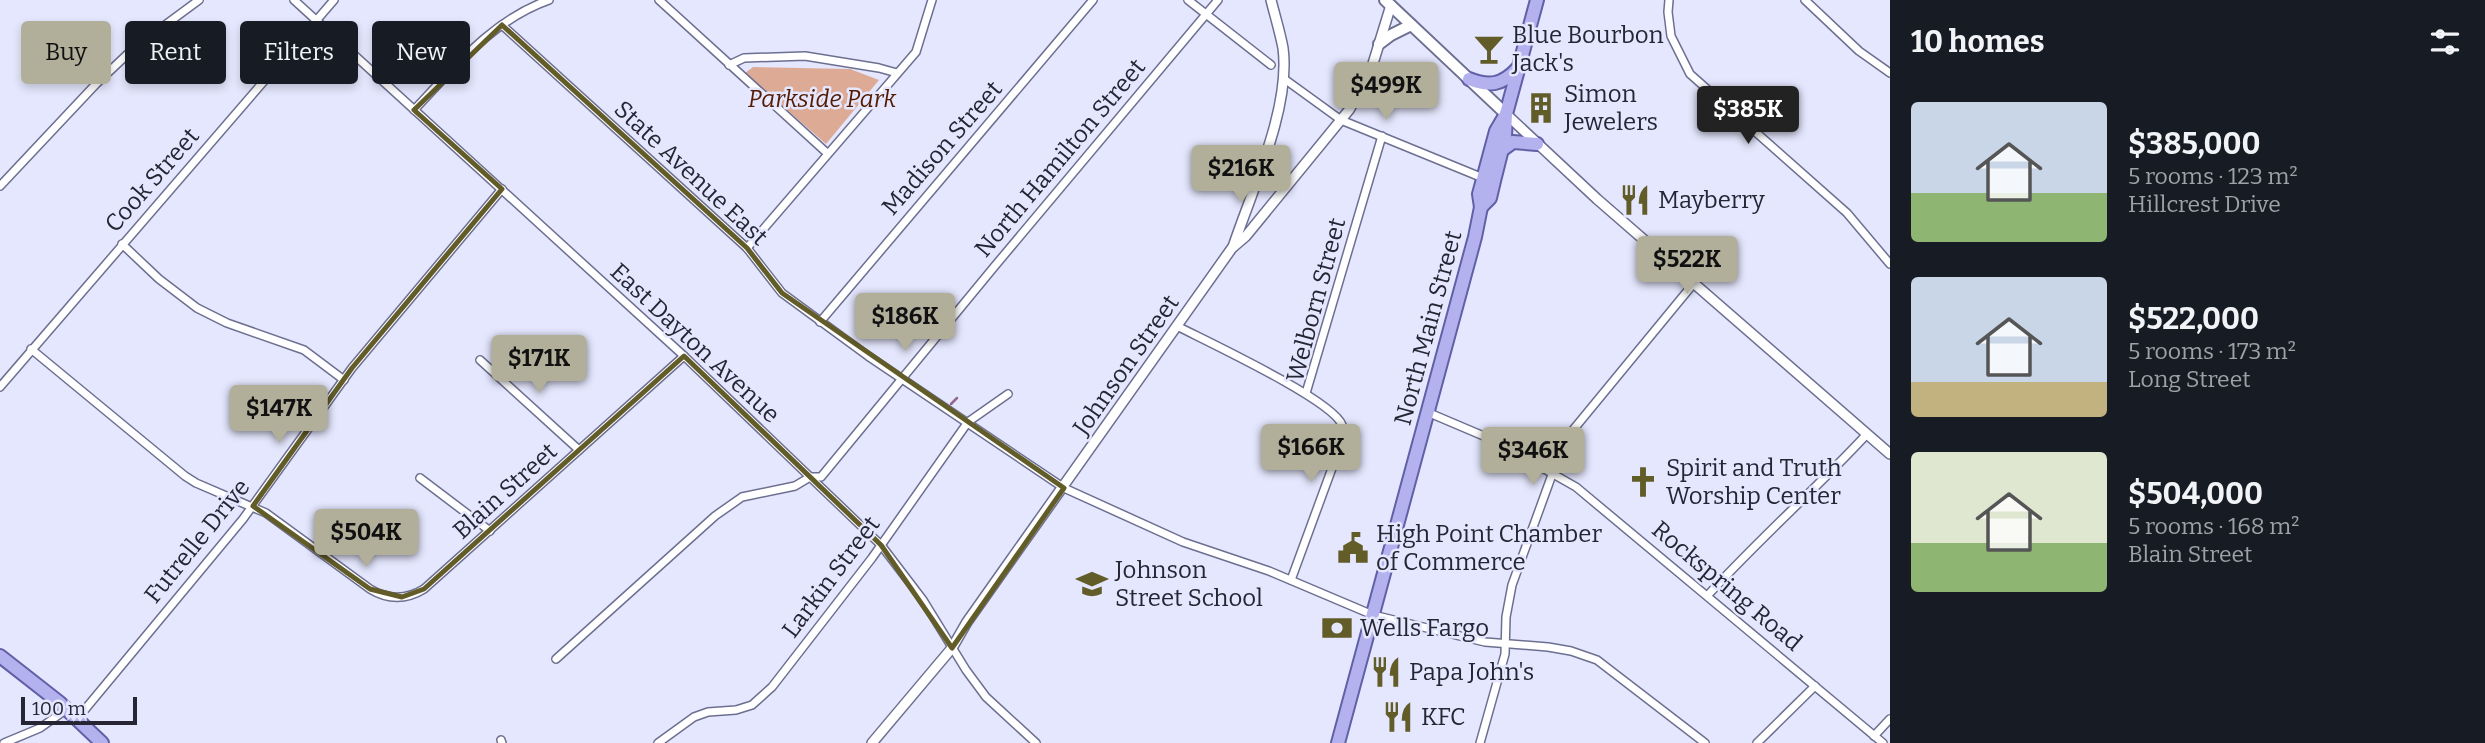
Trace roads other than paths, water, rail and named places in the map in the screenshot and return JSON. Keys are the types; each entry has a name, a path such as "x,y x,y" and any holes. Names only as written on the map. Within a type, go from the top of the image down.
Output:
{"main road":[{"name":"North Main Street","path":"1481,207 1490,198 1502,150 1506,114 1537,0"},
{"path":"1389,2 1506,114"},
{"path":"1379,44 1391,34 1411,25"},
{"path":"1469,79 1493,85 1510,76 1519,66"},
{"name":"North Main Street","path":"1338,743 1475,237 1483,178 1496,131 1506,114"},
{"path":"1502,150 1513,142 1538,144"},
{"path":"0,656 66,709 102,743"}],"street":[{"path":"0,186 134,48 199,0"},
{"name":"East Dayton Avenue","path":"294,0 684,356 881,545 923,600 986,697 1036,743"},
{"name":"Cook Street","path":"0,387 334,0"},
{"path":"414,110 478,44 515,15 549,0"},
{"path":"659,0 827,153"},
{"path":"747,247 916,52 932,0"},
{"name":"Madison Street","path":"820,322 1093,0"},
{"path":"1188,0 1271,65"},
{"name":"North Hamilton Street","path":"556,659 715,516 742,497 795,485 810,477 821,477 1219,0"},
{"path":"1232,248 1276,117 1283,78 1283,48 1271,0"},
{"path":"1669,0 1671,36 1689,74 1840,206 1889,260"},
{"path":"1805,0 1859,51 1890,74"},
{"name":"Johnson Street","path":"872,743 952,648 967,622 1232,248 1246,236 1341,120 1371,70 1389,2"},
{"name":"State Avenue East","path":"502,25 747,247 782,293 820,322 1064,488 1183,542 1291,580 1373,615 1485,642 1548,646 1597,660 1705,743"},
{"path":"729,65 744,58 805,57 897,73"},
{"path":"1283,78 1341,120 1483,178"},
{"path":"1506,114 1597,199 1890,454"},
{"name":"Welborn Street","path":"1291,580 1342,442 1342,426 1336,417 1306,393 1382,136"},
{"path":"1255,183 1256,202 1265,211"},
{"name":"Futrelle Drive","path":"77,719 253,506 344,380 502,189"},
{"path":"122,244 159,279 197,307 227,323 304,350 344,380"},
{"path":"1480,743 1505,654 1511,585 1553,472 1573,429 1694,283"},
{"path":"1177,326 1306,393"},
{"name":"Blain Street","path":"31,349 185,476 218,493 253,506 370,589 390,598 414,595 424,589 684,356"},
{"path":"480,360 579,450"},
{"name":"Larkin Street","path":"658,743 694,717 752,705 765,694 881,545 968,422 1008,394"},
{"name":"Rockspring Road","path":"1427,412 1493,440 1553,472 1597,502 1883,743"},
{"path":"1708,595 1867,434"},
{"path":"420,478 490,531"},
{"path":"1757,743 1815,685"},
{"path":"5,743 40,728 66,709"},
{"path":"1874,737 1890,719"}],"waterway":[{"path":"951,404 957,398"}],"place":[{"name":"Blue Bourbon Jack's","path":"1489,49"},
{"name":"Simon Jewelers","path":"1541,108"},
{"name":"Mayberry","path":"1635,200"},
{"name":"Spirit and Truth Worship Center","path":"1643,482"},
{"name":"High Point Chamber of Commerce","path":"1353,548"},
{"name":"Johnson Street School","path":"1092,584"},
{"name":"Wells Fargo","path":"1337,628"},
{"name":"Papa John's","path":"1386,672"},
{"name":"KFC","path":"1398,717"}],"park label":[{"name":"Parkside Park","path":"822,99"}]}
